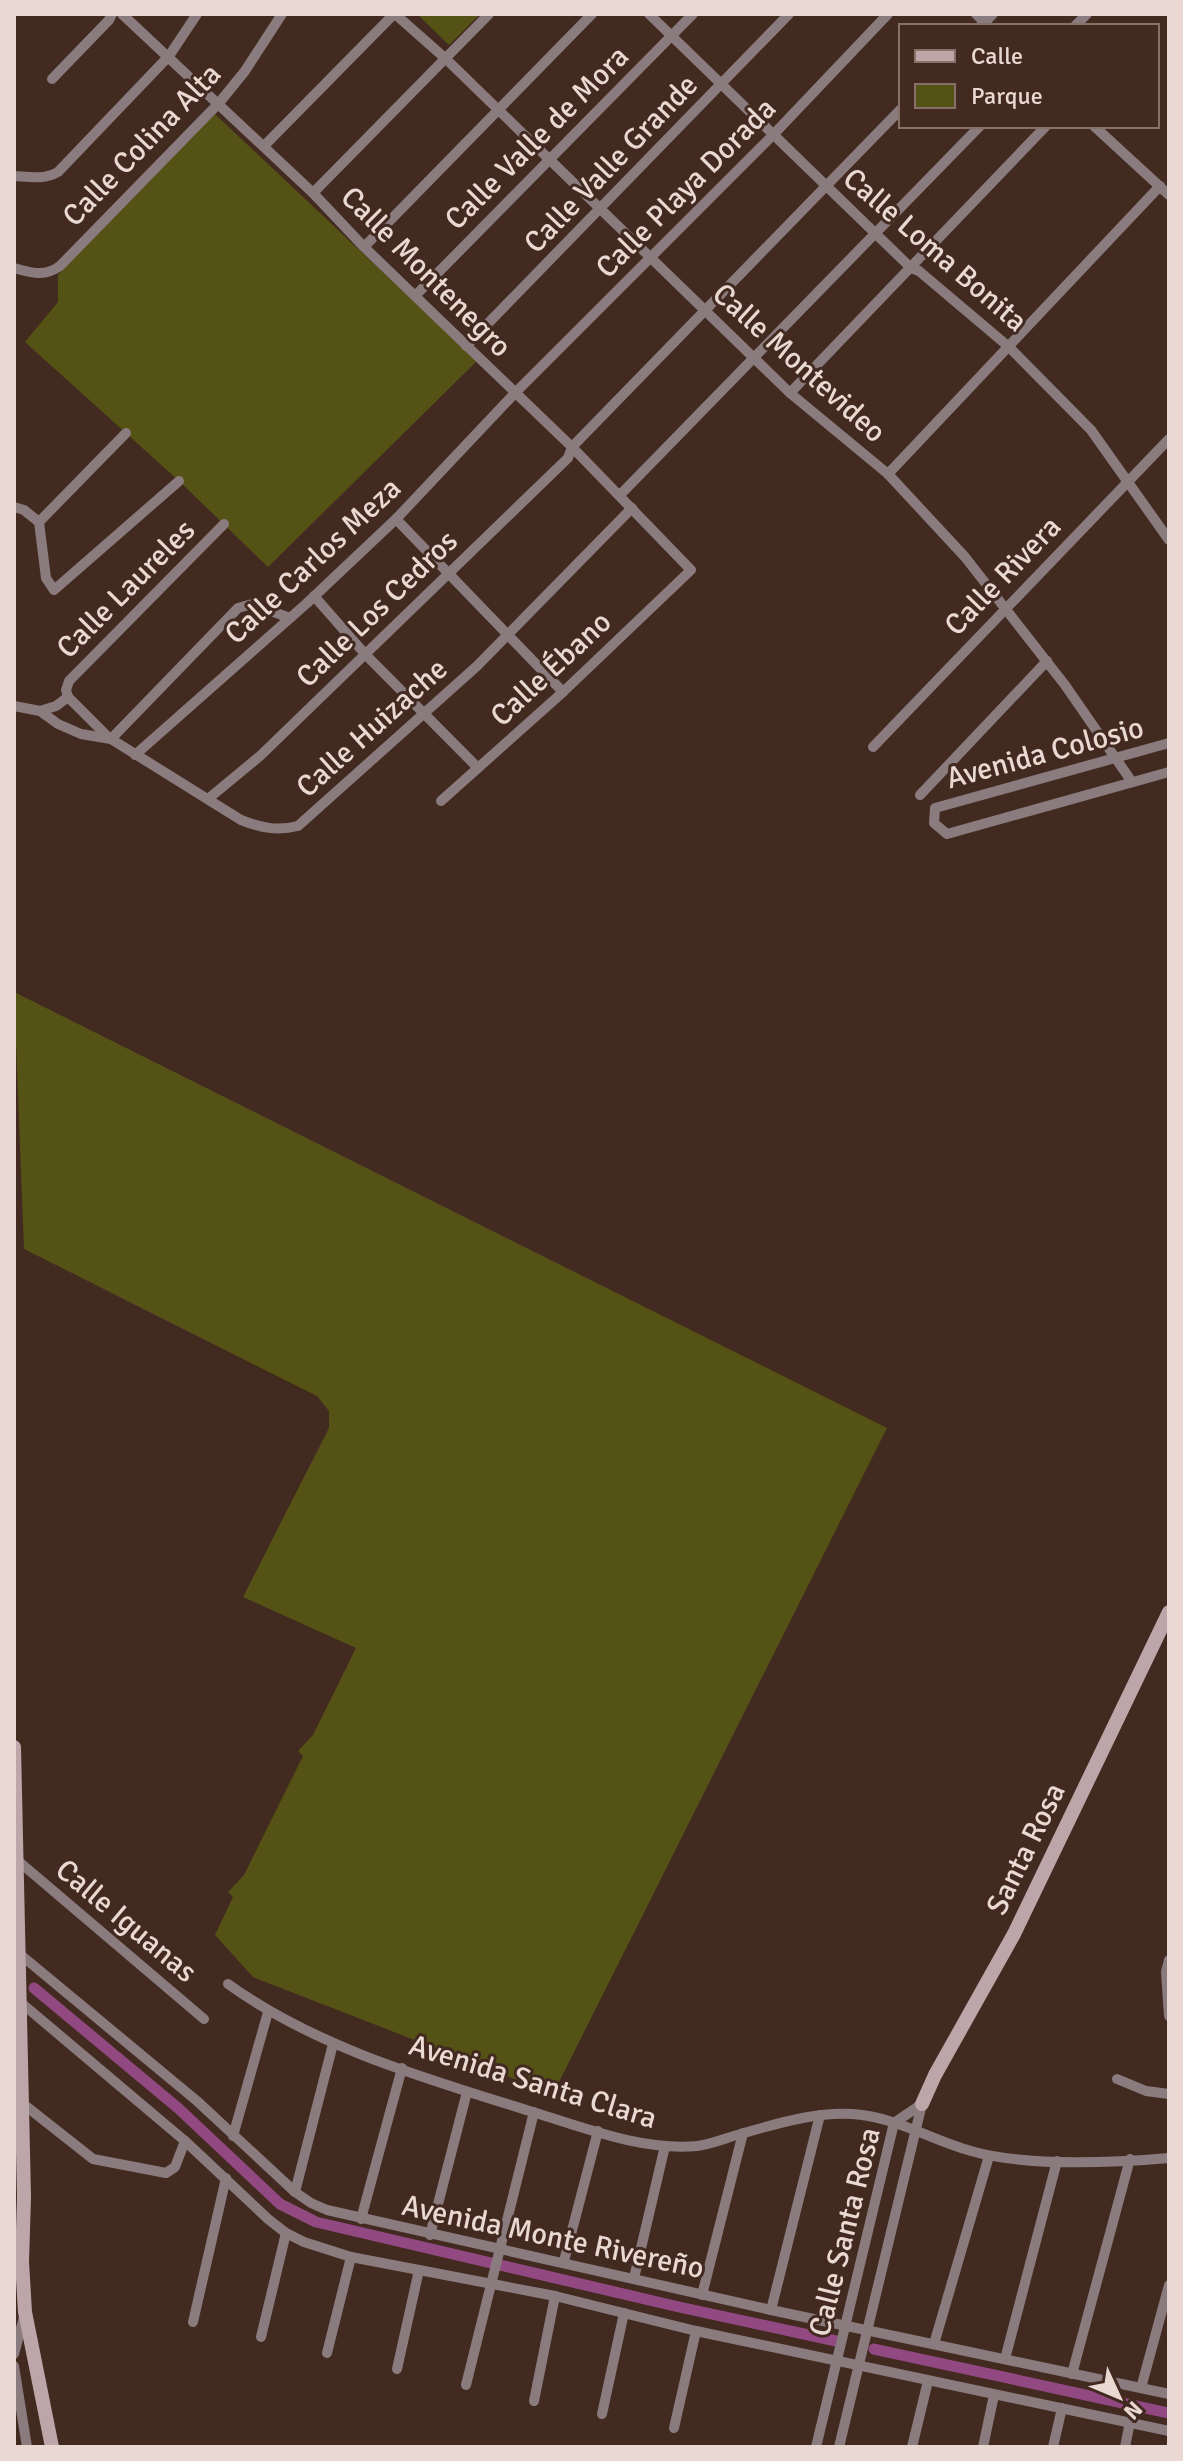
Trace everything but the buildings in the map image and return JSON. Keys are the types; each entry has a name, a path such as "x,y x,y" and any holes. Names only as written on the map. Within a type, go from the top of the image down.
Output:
{"main road":[{"name":"Santa Rosa","path":"922,2104 1014,1934 1169,1612"},
{"path":"14,1747 17,2000 24,2197 22,2262 25,2312 52,2447"}],"street":[{"path":"52,79 112,14"},
{"name":"Calle Montenegro","path":"122,14 313,193 364,247 572,447 691,570"},
{"path":"14,176 40,178 58,172 169,56 197,14"},
{"name":"Calle Colina Alta","path":"14,268 41,274 60,266 219,103 245,71 282,14"},
{"path":"264,146 394,14"},
{"name":"Calle Montevideo","path":"394,14 446,59 790,393 888,474 965,557 1047,661 1132,782"},
{"path":"313,193 489,14"},
{"path":"364,247 592,14"},
{"name":"Calle Loma Bonita","path":"649,14 911,268 919,271 1009,347 1091,430 1127,484 1169,538"},
{"name":"Calle Valle de Mora","path":"415,296 693,14"},
{"name":"Calle Valle Grande","path":"466,346 789,14"},
{"name":"Calle Playa Dorada","path":"515,393 651,259 888,14"},
{"path":"976,14 987,22"},
{"name":"Calle Los Cedros","path":"208,799 260,756 568,458 572,447 899,111"},
{"path":"620,495 978,128"},
{"path":"790,393 1044,128"},
{"path":"1096,128 1169,195"},
{"path":"888,474 1160,186"},
{"name":"Calle Carlos Meza","path":"135,755 396,519 515,393"},
{"path":"39,522 126,433"},
{"name":"Calle Rivera","path":"873,747 1169,439"},
{"path":"14,507 24,510 39,522 46,578 51,587 57,589 179,481"},
{"name":"Calle Huizache","path":"14,706 40,711 58,724 81,734 111,739 241,820 259,827 286,829 298,826 508,634 632,508"},
{"path":"396,519 563,692"},
{"name":"Calle Laureles","path":"67,694 69,681 224,524"},
{"name":"Calle Ébano","path":"441,801 563,692 691,570"},
{"path":"314,596 365,654 478,768"},
{"path":"40,711 56,706 67,694 111,739 238,608 252,604 290,618"},
{"path":"920,795 1047,661"},
{"name":"Avenida Colosio","path":"1169,743 935,808 934,823 947,834 1169,772"},
{"name":"Calle Iguanas","path":"17,1860 204,2019"},
{"name":"Avenida Monte Rivereño","path":"16,1951 197,2101 295,2192 311,2203 361,2219 430,2235 564,2261 702,2295 1169,2394"},
{"path":"1169,1960 1166,1972 1169,2016"},
{"name":"Avenida Santa Clara","path":"228,1984 268,2012 333,2044 467,2092 598,2131 665,2146 698,2146 820,2115 863,2115 916,2129 968,2151 1026,2162 1169,2158"},
{"name":"Avenida Monte Rivereño","path":"17,2000 185,2141 286,2233 351,2257 492,2282 696,2331 1169,2431"},
{"path":"233,2136 268,2012"},
{"path":"295,2192 333,2044"},
{"path":"361,2219 402,2068"},
{"path":"1117,2079 1146,2091 1169,2094"},
{"path":"430,2235 467,2092"},
{"path":"22,2103 78,2149 99,2161 166,2173 175,2167 185,2141"},
{"name":"Calle Santa Rosa","path":"816,2447 894,2123 922,2104"},
{"name":"Calle Santa Rosa","path":"839,2447 922,2104"},
{"path":"466,2385 534,2112"},
{"path":"771,2310 820,2115"},
{"path":"564,2261 598,2131"},
{"path":"702,2295 743,2133"},
{"path":"634,2278 665,2146"},
{"path":"934,2344 989,2156"},
{"path":"1072,2374 1130,2159"},
{"path":"1005,2359 1057,2161"},
{"path":"193,2322 226,2178"},
{"path":"261,2337 286,2233"},
{"path":"327,2353 351,2257"},
{"path":"397,2369 419,2270"},
{"path":"1141,2388 1169,2285"},
{"path":"534,2401 555,2296"},
{"path":"14,2354 25,2312"},
{"path":"602,2414 624,2313"},
{"path":"674,2428 696,2331"},
{"path":"14,2366 27,2447"},
{"path":"912,2447 928,2381"},
{"path":"983,2447 994,2395"},
{"path":"1053,2447 1062,2408"},
{"path":"1125,2447 1130,2422"}],"green space":[{"path":"417,14 480,14 449,45"},
{"path":"215,114 477,361 268,567 179,481 25,342 58,302 58,275"},
{"path":"14,992 887,1428 553,2094 253,1977 215,1935 233,1897 228,1892 244,1875 303,1756 298,1751 313,1735 356,1648 243,1597 329,1428 329,1411 317,1396 24,1249"}],"waterway":[{"path":"34,1988 178,2108 280,2204 316,2222 836,2341"},
{"path":"874,2349 1169,2413"}]}
